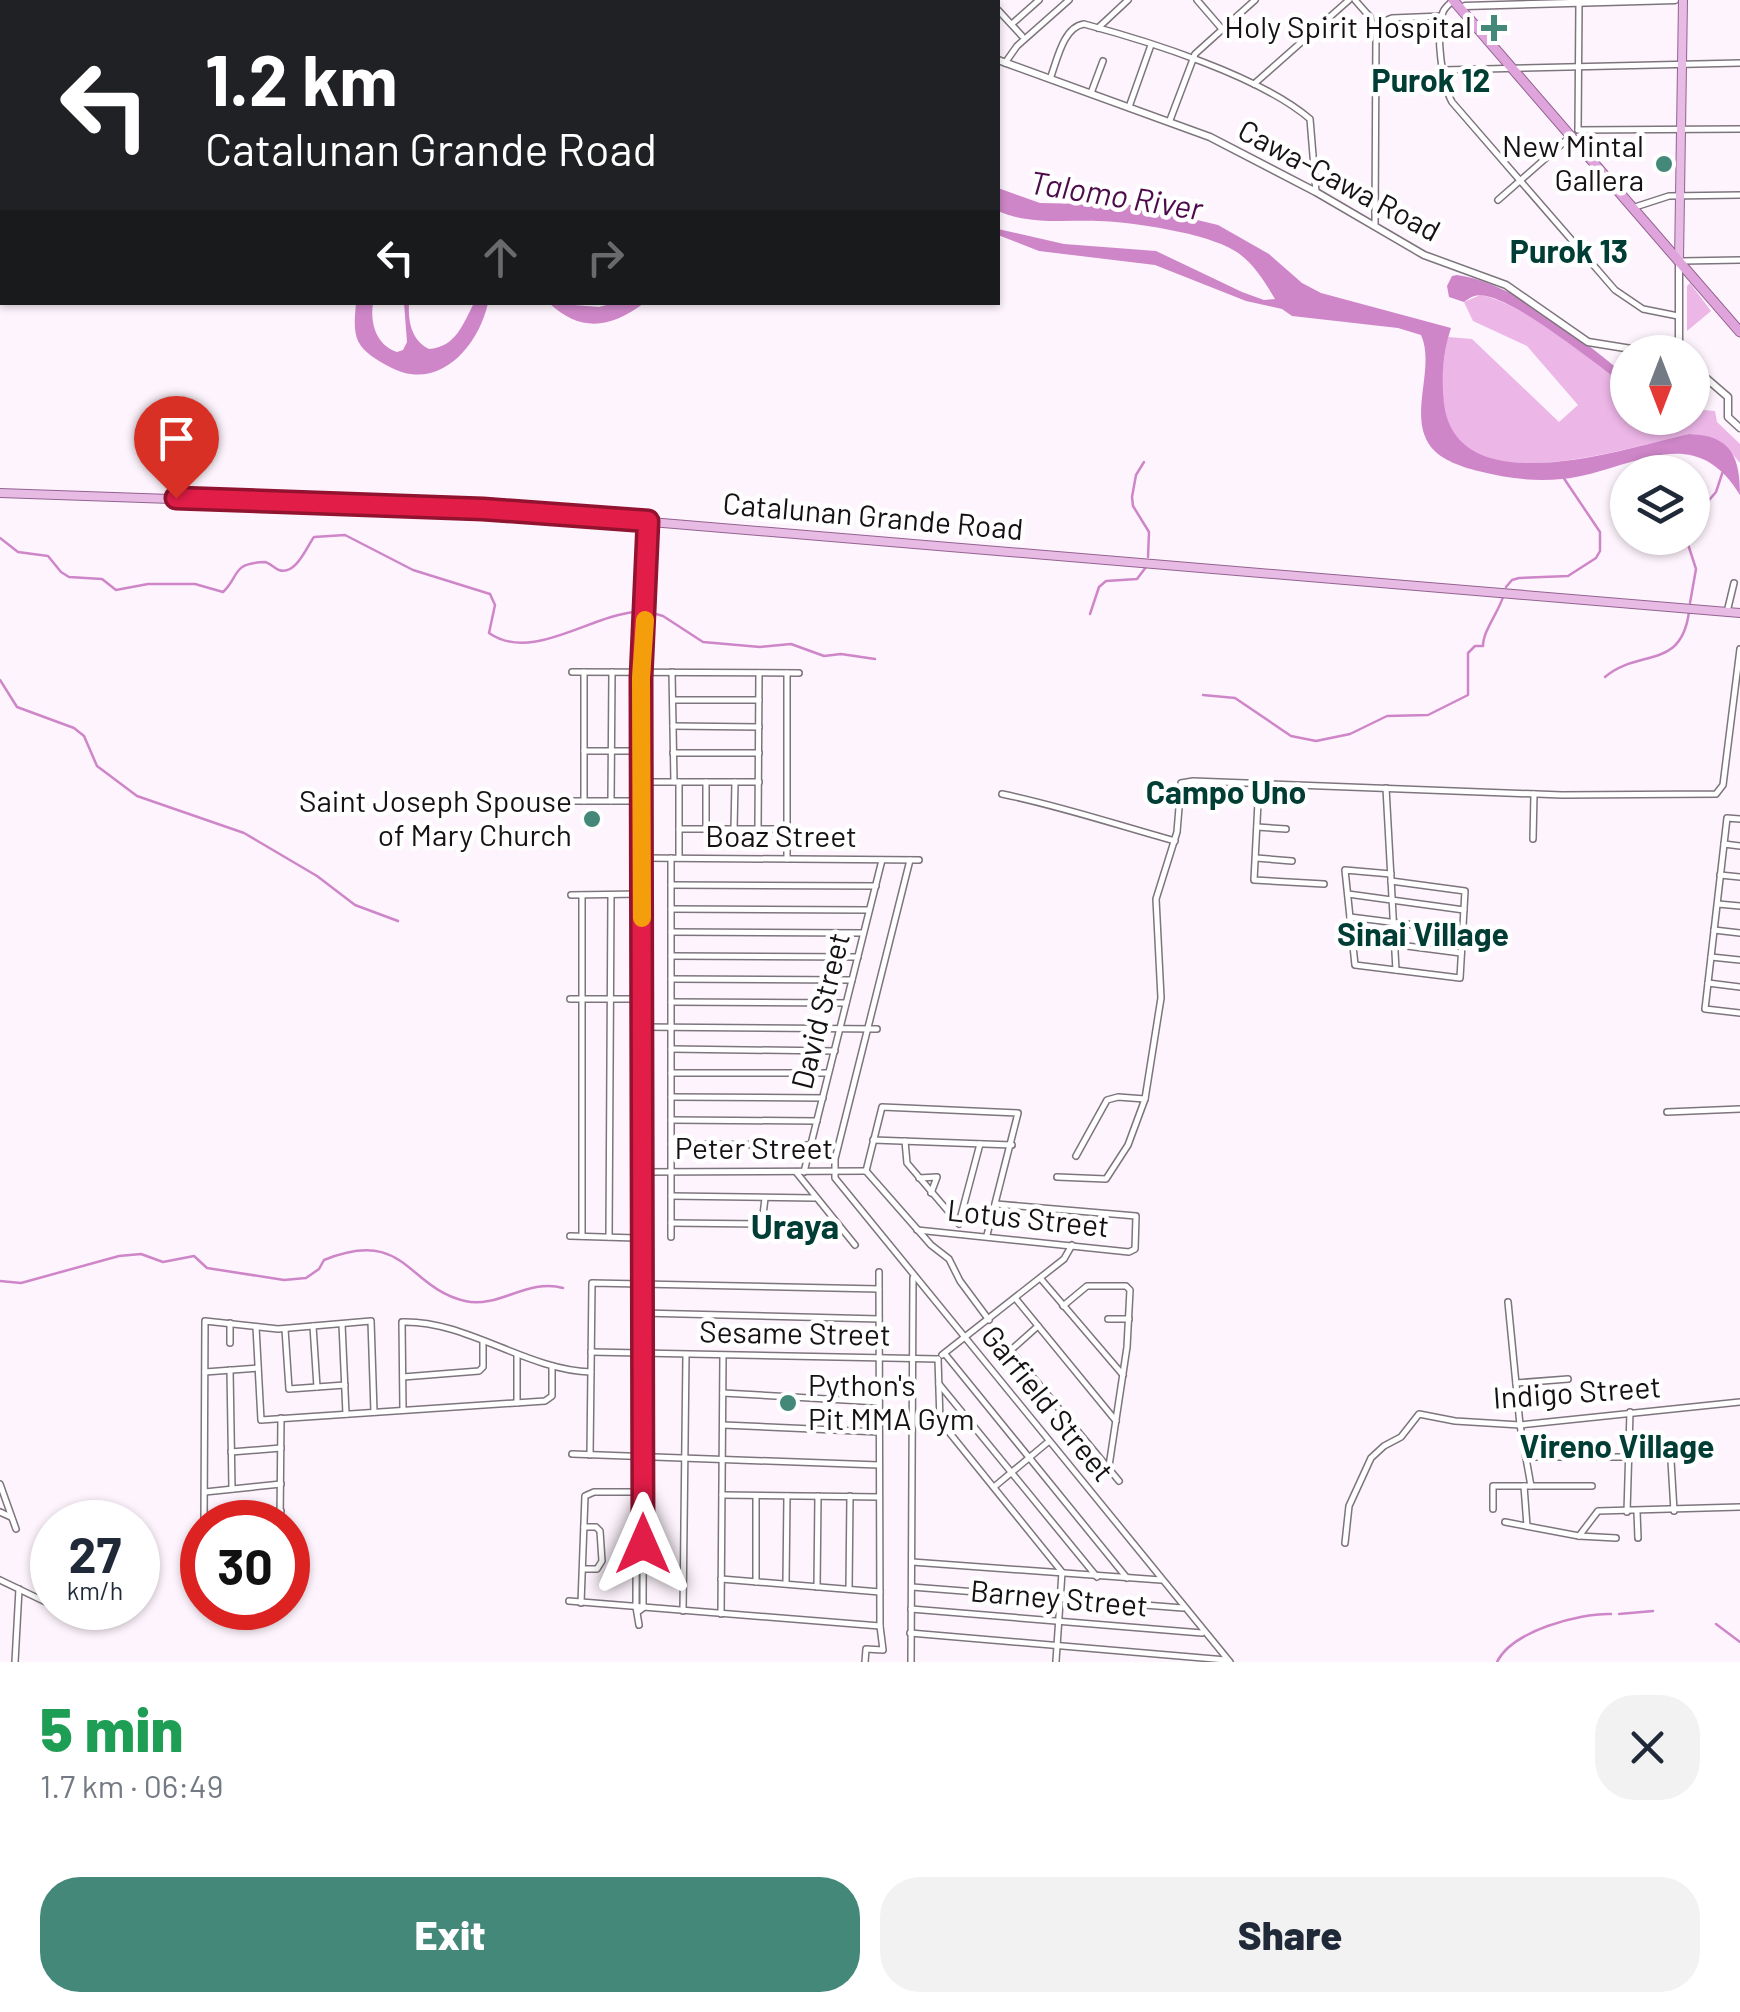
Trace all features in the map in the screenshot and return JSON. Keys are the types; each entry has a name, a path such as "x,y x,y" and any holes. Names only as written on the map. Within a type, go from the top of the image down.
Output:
{"highway":[{"path":"1458,4 1574,133 1632,208 1740,332"}],"main road":[{"path":"1679,0 1679,261"},
{"name":"Catalunan Grande Road","path":"0,492 443,507 644,520 1740,612"}],"street":[{"path":"1024,0 1032,6"},
{"path":"1013,23 1039,0"},
{"path":"1001,62 1069,0"},
{"path":"1098,28 1128,0"},
{"path":"1196,0 1222,29"},
{"path":"1170,120 1191,60 1255,0"},
{"path":"1253,84 1352,0 1374,25 1375,225"},
{"path":"1374,25 1392,18 1442,16 1458,4 1474,0"},
{"path":"1458,4 1679,0"},
{"path":"1574,133 1579,2"},
{"path":"1000,15 1013,23 1022,36"},
{"path":"1442,16 1442,70 1452,102 1615,290 1643,309 1679,316"},
{"path":"1050,79 1072,28 1084,24 1253,84 1310,119 1316,192"},
{"path":"1129,106 1151,45"},
{"path":"1090,93 1103,61"},
{"name":"Cawa-Cawa Road","path":"1001,62 1170,120 1224,143 1424,256 1506,285 1588,342 1610,346"},
{"path":"1442,70 1740,62"},
{"path":"1498,200 1574,133 1740,129"},
{"path":"1632,208 1658,197 1740,194"},
{"path":"1679,335 1679,261 1740,260"},
{"path":"1710,380 1733,398 1726,414 1740,428"},
{"path":"639,1625 644,520"},
{"path":"1728,612 1734,583"},
{"path":"1057,1177 1106,1179 1128,1145 1145,1099 1161,998 1156,899 1174,841 1179,790 1184,782 1534,794 1720,792 1740,649"},
{"path":"572,672 799,673"},
{"path":"584,672 584,802"},
{"path":"611,801 612,672"},
{"path":"671,1236 671,885 679,829 672,672"},
{"path":"758,829 760,673"},
{"path":"787,673 787,859"},
{"path":"672,700 759,700"},
{"path":"673,726 759,727"},
{"path":"584,751 642,751"},
{"path":"673,753 759,753"},
{"path":"642,782 758,782"},
{"path":"706,782 706,829"},
{"path":"734,782 734,829"},
{"path":"1259,784 1254,880 1324,884"},
{"path":"1386,788 1396,970"},
{"path":"1002,794 1052,804 1081,816 1174,841"},
{"path":"1534,794 1534,839"},
{"path":"570,802 642,801"},
{"path":"1740,817 1727,818 1705,1009 1740,1013"},
{"path":"1256,826 1286,829"},
{"path":"679,829 787,829"},
{"path":"1724,844 1740,846"},
{"name":"Boaz Street","path":"642,858 919,860"},
{"path":"1255,858 1292,861"},
{"name":"David Street","path":"804,1172 882,860"},
{"path":"834,1172 910,860"},
{"path":"1345,870 1391,878 1465,891 1460,978 1355,965 1345,870"},
{"path":"1720,875 1740,877"},
{"path":"671,885 876,886"},
{"path":"571,896 642,894"},
{"path":"1348,894 1464,910"},
{"path":"582,895 582,1236"},
{"path":"609,1237 611,895"},
{"path":"1717,904 1740,906"},
{"path":"671,908 870,910"},
{"path":"1350,917 1462,931"},
{"path":"1714,930 1740,933"},
{"path":"671,932 864,933"},
{"path":"1352,939 1461,953"},
{"path":"671,956 858,957"},
{"path":"1711,957 1740,960"},
{"path":"671,979 852,980"},
{"path":"1708,983 1740,987"},
{"path":"570,1000 641,999"},
{"path":"671,1002 846,1003"},
{"path":"641,1027 877,1029"},
{"path":"671,1049 834,1051"},
{"path":"671,1074 829,1073"},
{"path":"671,1097 823,1098"},
{"path":"1076,1156 1107,1100 1145,1099"},
{"path":"988,1235 1018,1113 881,1108 866,1171 917,1230 949,1259 989,1320"},
{"path":"1667,1112 1740,1109"},
{"path":"671,1120 817,1121"},
{"path":"872,1140 1012,1145"},
{"path":"905,1141 905,1160 958,1228"},
{"path":"671,1144 811,1145"},
{"path":"958,1228 980,1144"},
{"name":"Peter Street","path":"641,1172 866,1171"},
{"path":"796,1172 855,1244"},
{"name":"Garfield Street","path":"834,1172 836,1181 1229,1661"},
{"path":"919,1178 939,1175 931,1192"},
{"path":"671,1196 816,1198"},
{"path":"671,1223 763,1224 765,1198"},
{"name":"Lotus Street","path":"917,1230 958,1228 988,1235 1134,1251 1138,1217 996,1204"},
{"path":"570,1236 641,1235"},
{"path":"1056,1661 1063,1575 939,1418 938,1359 1064,1259 1072,1244"},
{"path":"866,1662 866,1648 883,1650 878,1272"},
{"path":"911,1662 913,1275"},
{"path":"1040,1279 1124,1376"},
{"path":"590,1455 592,1284 878,1288"},
{"path":"1064,1306 1087,1286 1128,1287 1124,1376 1109,1466"},
{"path":"1016,1299 1117,1422"},
{"path":"1508,1302 1526,1456 1527,1526"},
{"path":"640,1313 879,1319"},
{"path":"1108,1320 1129,1319"},
{"path":"205,1500 204,1323 285,1329 371,1322 374,1412"},
{"path":"403,1410 402,1322 432,1324 552,1366 591,1372"},
{"path":"230,1324 230,1344"},
{"path":"342,1324 346,1414"},
{"path":"256,1326 261,1420 550,1398 552,1366"},
{"path":"314,1326 317,1387"},
{"path":"1038,1326 1009,1348 1120,1481"},
{"path":"285,1329 289,1389 345,1385"},
{"path":"403,1376 480,1371 484,1368 483,1342"},
{"name":"Sesame Street","path":"591,1352 938,1359"},
{"path":"516,1354 517,1403"},
{"path":"683,1611 686,1354"},
{"path":"944,1354 1128,1578"},
{"path":"721,1614 723,1356"},
{"path":"205,1372 258,1368"},
{"path":"230,1370 232,1489"},
{"path":"1516,1382 1568,1378"},
{"path":"938,1381 1097,1577"},
{"path":"723,1394 879,1402"},
{"name":"Indigo Street","path":"1344,1542 1349,1506 1371,1458 1401,1437 1419,1414 1520,1425 1740,1402"},
{"path":"1627,1512 1630,1412"},
{"path":"280,1500 281,1418"},
{"path":"723,1425 879,1432"},
{"path":"994,1488 1048,1442"},
{"path":"1670,1444 1674,1510"},
{"path":"231,1452 281,1448"},
{"path":"572,1454 879,1465"},
{"path":"1526,1456 1628,1457"},
{"path":"0,1484 16,1529"},
{"path":"205,1492 281,1484"},
{"path":"1492,1509 1493,1486 1592,1486"},
{"path":"582,1602 584,1498 587,1493 640,1492"},
{"path":"722,1495 880,1497"},
{"path":"756,1496 756,1582"},
{"path":"786,1584 788,1496"},
{"path":"817,1587 818,1496"},
{"path":"849,1589 850,1496"},
{"path":"1579,1536 1598,1511 1740,1507"},
{"path":"0,1512 11,1517"},
{"path":"1637,1512 1638,1538"},
{"path":"584,1526 599,1528 606,1522"},
{"path":"1506,1522 1579,1536 1616,1538"},
{"path":"599,1528 600,1567 606,1574"},
{"path":"912,1562 1161,1580"},
{"path":"582,1569 600,1567"},
{"path":"721,1579 880,1592"},
{"path":"0,1580 30,1594"},
{"path":"912,1587 1184,1608"},
{"path":"15,1662 19,1589"},
{"path":"568,1602 880,1626"},
{"name":"Barney Street","path":"911,1609 1204,1633"},
{"path":"910,1633 1229,1661"}],"shaded area":[{"path":"1000,189 1040,203 1135,205 1218,225 1269,254 1302,283 1321,293 1451,328 1443,366 1444,404 1456,435 1479,454 1511,462 1548,462 1587,458 1685,435 1704,435 1731,451 1738,470 1740,495 1722,472 1710,464 1710,455 1610,455 1610,467 1551,480 1509,477 1459,465 1435,452 1424,435 1421,407 1426,362 1421,335 1398,328 1292,316 1282,309 1246,301 1155,265 1039,251 1000,236 1000,229 1064,244 1156,251 1242,292 1264,300 1275,299 1247,260 1222,245 1149,226 1035,220 1000,212"},
{"path":"1452,276 1479,280 1525,301 1610,363 1610,374 1558,336 1500,301 1482,295 1464,302 1449,297 1447,286"},
{"path":"1690,283 1711,311 1687,331 1687,286"},
{"path":"1480,295 1516,309 1610,374 1610,435 1685,435 1565,461 1498,461 1472,452 1453,436 1444,413 1442,374 1448,337 1472,339 1559,422 1578,405 1527,346 1473,321 1464,302"},
{"path":"356,305 373,305 376,332 384,344 397,352 407,342 404,305 409,305 414,335 429,349 452,339 473,305 487,305 465,350 439,370 423,374 406,373 375,359 358,341"},
{"path":"551,305 641,305 620,318 596,324 561,313"},
{"path":"1710,411 1715,411 1717,422 1740,444 1740,463 1730,451 1697,435 1710,435"}],"waterway":[{"path":"1144,462 1136,475 1132,497 1133,506 1149,532 1148,557"},
{"path":"1710,499 1723,471"},
{"path":"1506,587 1519,578 1568,576 1596,558 1600,551 1600,532 1563,477"},
{"path":"0,538 18,552 48,556 69,577 102,579 116,590 148,584 195,584 223,592 246,565 265,562 285,571 296,565 314,537 345,535 413,570 490,594 495,605 489,633 506,641 542,640 636,612"},
{"path":"1690,603 1696,569 1691,555"},
{"path":"1090,614 1099,587 1106,581 1137,579 1146,567"},
{"path":"1203,695 1235,698 1291,736 1316,741 1350,734 1387,716 1428,715 1468,695 1468,653 1475,646 1483,646 1503,597"},
{"path":"649,612 663,616 703,642 760,647 791,644 824,656 875,659"},
{"path":"1605,677 1618,668 1668,651 1684,631 1689,612"},
{"path":"0,680 17,707 74,728 84,736 97,766 137,796 244,833 317,876 355,905 398,921"},
{"path":"0,1281 21,1283 119,1256 141,1254 163,1262 194,1256 207,1268 284,1280 306,1278 324,1260 372,1251 389,1255 445,1294 465,1301 489,1301 538,1287 563,1288"},
{"path":"1619,1614 1653,1611"},
{"path":"1497,1662 1505,1651 1531,1633 1582,1617 1611,1614"},
{"path":"1716,1624 1740,1642"}],"slow traffic":[{"path":"642,918 641,678 645,620"}],"place":[{"name":"Holy Spirit Hospital","path":"1494,28"},
{"name":"New Mintal Gallera","path":"1664,164"},
{"name":"Saint Joseph Spouse of Mary Church","path":"592,819"},
{"name":"Python's Pit MMA Gym","path":"788,1403"}],"district":[{"name":"Purok 12","path":"1431,81"},
{"name":"Purok 13","path":"1569,252"},
{"name":"Campo Uno","path":"1226,793"},
{"name":"Sinai Village","path":"1423,935"},
{"name":"Uraya","path":"795,1227"},
{"name":"Vireno Village","path":"1617,1447"}],"route":[{"path":"176,498 483,509 648,521 641,678 643,1544"}],"water label":[{"name":"Talomo River","path":"1116,196"}]}
